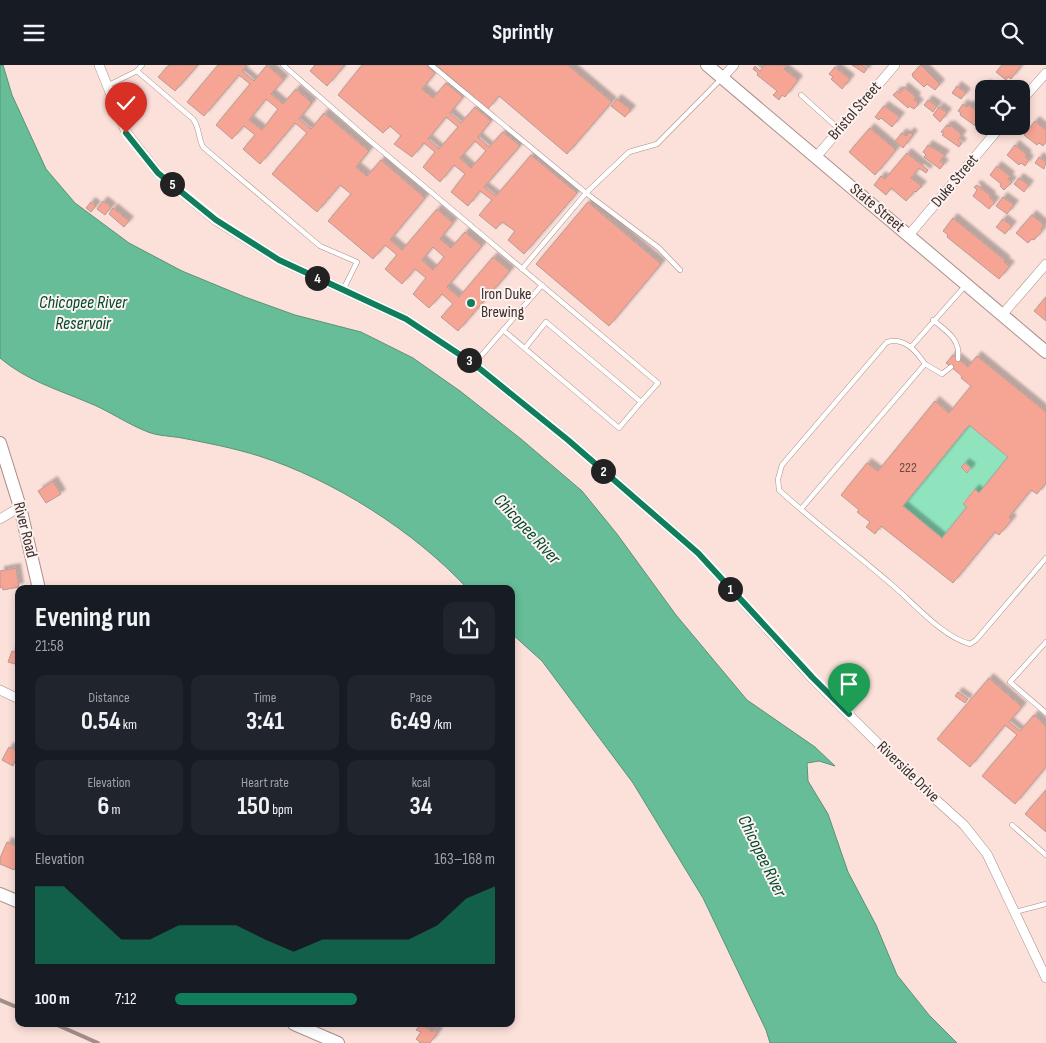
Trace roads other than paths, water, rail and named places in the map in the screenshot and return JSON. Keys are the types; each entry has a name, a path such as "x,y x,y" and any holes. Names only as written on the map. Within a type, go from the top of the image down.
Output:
{"street":[{"name":"Riverside Drive","path":"99,65 106,87 126,133 158,173 216,220 279,260 406,319 474,364 568,440 698,553 812,677 924,789 964,825 987,854 1046,978"},
{"name":"State Street","path":"707,65 1046,352"},
{"path":"722,78 734,65"},
{"name":"Bristol Street","path":"816,157 895,65"},
{"path":"1030,91 1046,73"},
{"name":"Duke Street","path":"909,235 993,135"},
{"path":"1002,315 1046,264"},
{"name":"River Road","path":"0,443 20,507 38,585"},
{"path":"0,519 20,507"},
{"path":"0,690 15,697"},
{"path":"0,894 15,900"},
{"path":"301,1027 338,1043"}],"lane":[{"path":"106,87 137,71 142,65"},
{"path":"283,65 369,140 658,383 619,428 503,330"},
{"path":"431,65 586,193 659,248 680,270"},
{"path":"137,71 193,119 199,129 200,142 203,147 320,246 357,262 343,290"},
{"path":"522,269 586,193 629,152 656,144 722,78"},
{"path":"801,95 840,129"},
{"path":"911,347 933,319 966,284"},
{"path":"474,364 542,285"},
{"path":"933,319 954,339 959,350 958,359"},
{"path":"525,348 546,322 641,402"},
{"path":"951,367 942,374 925,364 911,347 899,341 887,342 782,465 778,479 779,490 947,633 960,641 970,644 976,640 1046,558"},
{"path":"800,509 925,364"},
{"path":"1046,642 1010,682 1046,713"},
{"path":"1012,825 1046,855"},
{"path":"1015,912 1046,904"}],"water":[{"name":"Chicopee River Reservoir","path":"0,65 3,65 12,95 46,169 75,203 129,243 182,271 245,297 295,315 361,332 413,358 460,391 521,439 582,491 617,534 676,615 747,700 815,747 835,766 819,761 807,763 808,781 828,814 848,872 876,925 897,975 929,1015 957,1043 770,1043 766,1030 703,898 633,783 542,661 515,637 515,585 464,585 423,547 398,528 344,493 316,479 250,453 148,432 95,405 31,378 0,358"}],"railway":[{"path":"0,1000 15,1006"},
{"path":"62,1027 98,1043"}],"place":[{"name":"Iron Duke Brewing","path":"471,303"}],"water label":[{"name":"Chicopee River","path":"527,529"},
{"name":"Chicopee River","path":"762,856"}]}
